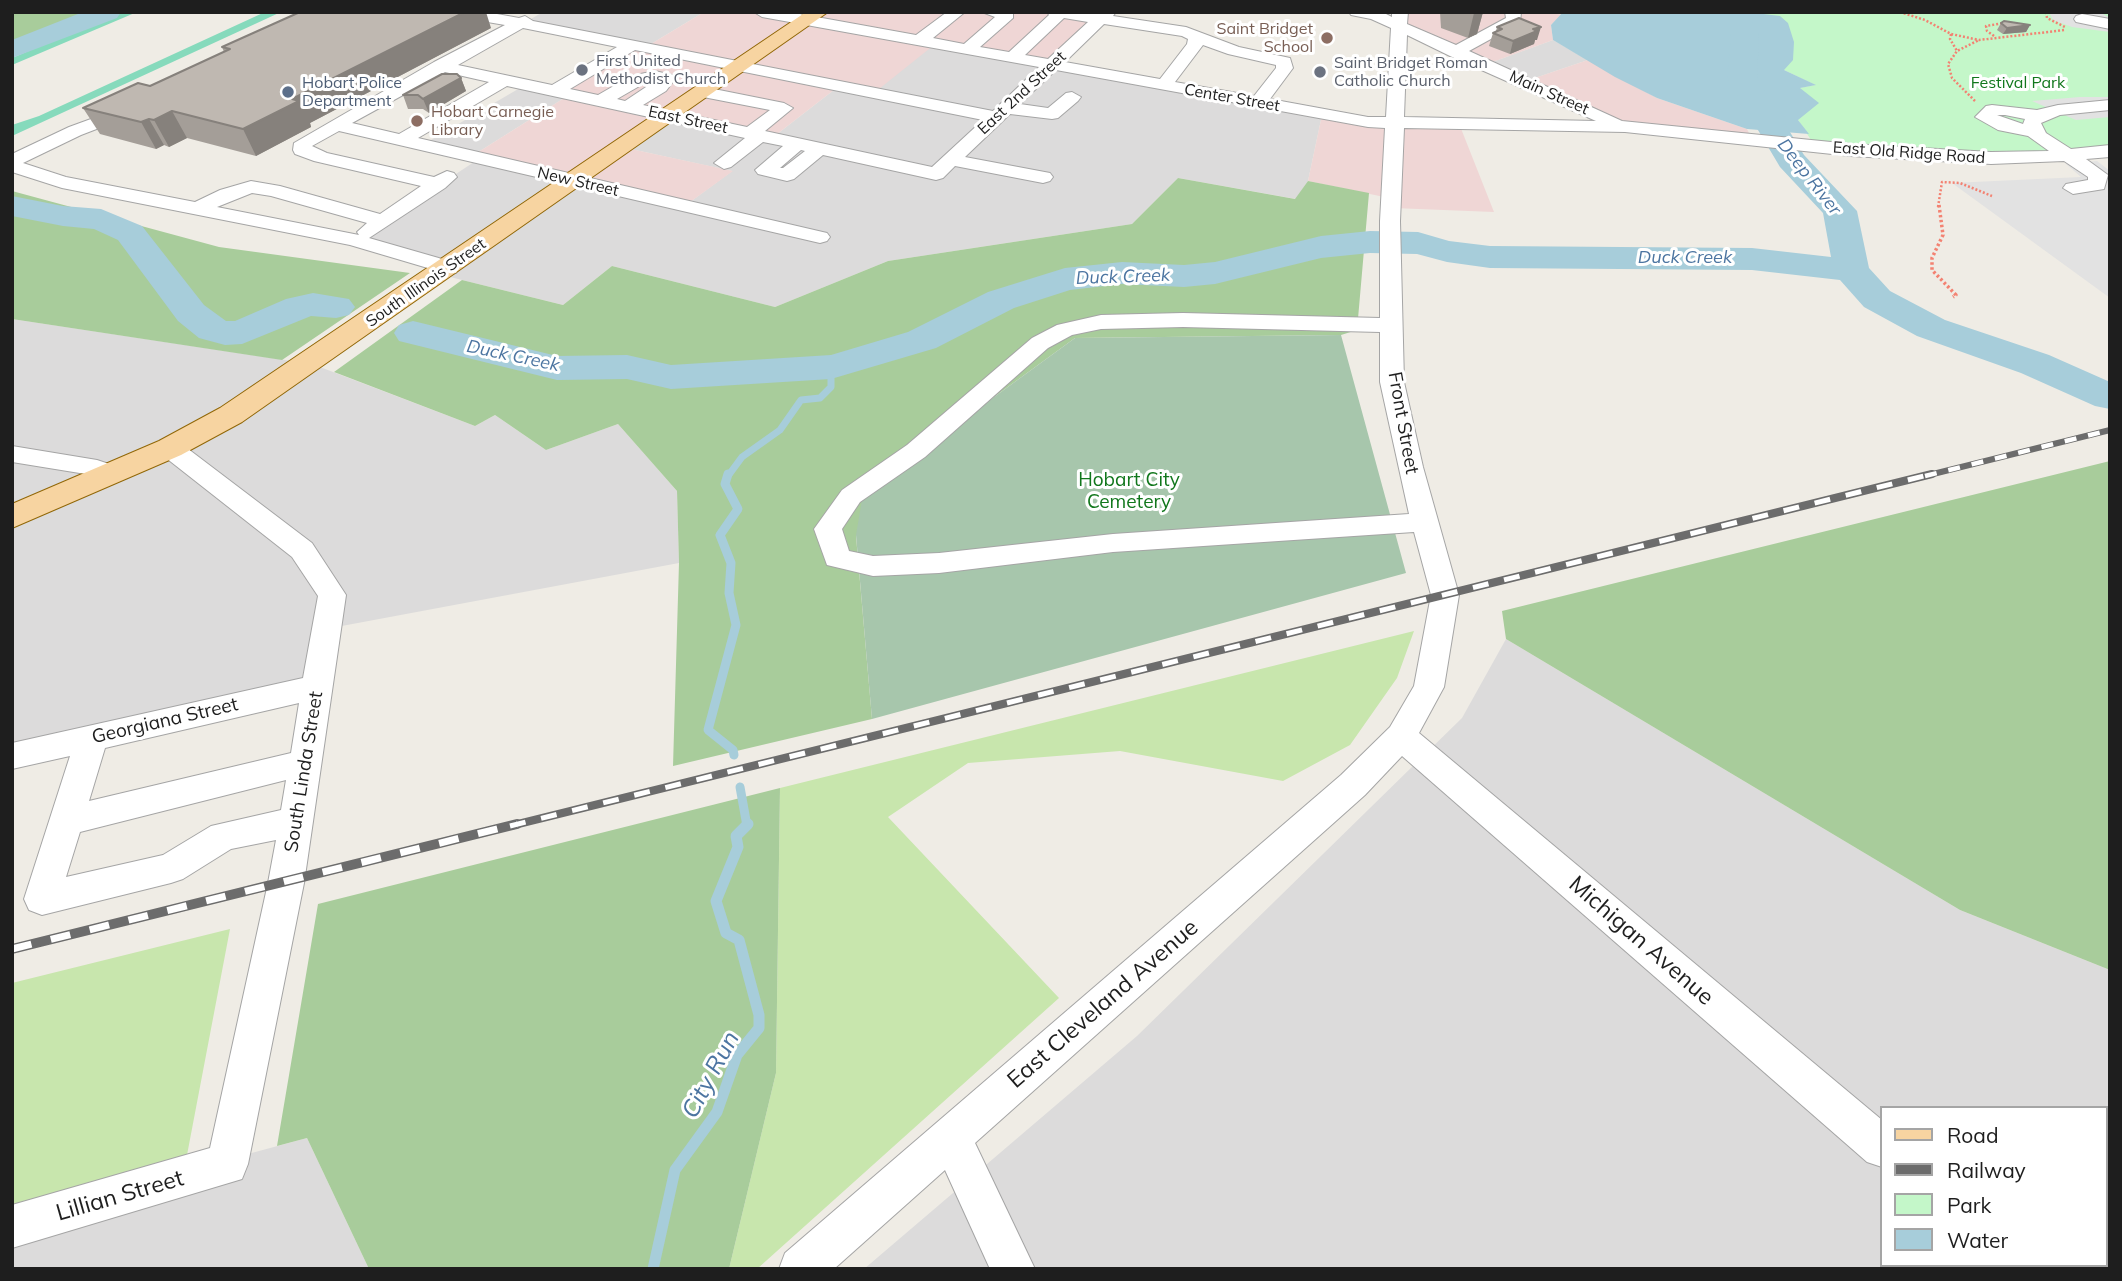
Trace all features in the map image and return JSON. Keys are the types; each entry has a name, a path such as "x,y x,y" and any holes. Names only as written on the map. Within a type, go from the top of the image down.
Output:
{"main road":[{"name":"South Illinois Street","path":"12,517 170,448 231,415 813,16"}],"street":[{"path":"458,12 495,15 522,23 739,67 1001,113 1052,114 1072,97"},
{"path":"438,184 302,150 303,143 541,12"},
{"name":"Center Street","path":"762,12 813,16 966,50 1368,122 1629,119 1665,132 1708,136"},
{"path":"919,41 957,12"},
{"path":"966,50 1007,15 990,12"},
{"name":"Main Street","path":"1357,12 1400,19 1456,52 1559,98 1629,119"},
{"path":"1456,52 1514,20 1513,12"},
{"path":"1012,58 1058,13 1104,16 1186,32 1248,54 1284,62 1284,68 1258,102"},
{"name":"East 2nd Street","path":"936,174 1104,16"},
{"name":"Front Street","path":"1400,19 1390,221 1392,382 1424,522 1445,595 1429,687 1401,736"},
{"path":"2082,19 2110,24"},
{"path":"1163,86 1195,45 1196,37"},
{"path":"554,91 632,45"},
{"path":"1234,72 1248,54"},
{"name":"East Street","path":"440,66 936,174"},
{"path":"601,101 637,80 655,76 666,79 660,87 628,107"},
{"path":"401,140 505,80"},
{"path":"1559,98 1585,90 1597,95"},
{"path":"704,92 784,108 724,163"},
{"path":"12,163 75,131 148,103"},
{"path":"2073,188 2096,185 2098,175 2069,155 2036,124 2058,110 2110,106"},
{"name":"New Street","path":"337,125 820,237"},
{"name":"East Old Ridge Road","path":"1708,136 1851,150 1991,158 2069,155 2110,150"},
{"path":"797,144 765,170 787,175 819,149"},
{"path":"354,240 477,158"},
{"path":"951,160 1042,177"},
{"path":"12,163 62,182 354,240 448,268"},
{"path":"197,209 227,194 251,187 273,190 383,221"},
{"path":"1391,325 1183,320 1101,322 1065,330 1040,342 916,451 851,496 828,529 837,558 873,566 939,563 1113,543 1424,522"},
{"name":"South Linda Street","path":"170,448 302,550 332,595 286,883 228,1164"},
{"path":"12,454 97,468 112,474"},
{"name":"Georgiana Street","path":"12,756 318,687"},
{"name":"East Cleveland Avenue","path":"802,1269 1353,786 1401,736"},
{"name":"Michigan Avenue","path":"1401,736 1881,1146"},
{"path":"92,738 42,898 171,868 223,836 296,821"},
{"path":"66,821 306,762"},
{"path":"951,1138 1013,1269"},
{"name":"Lillian Street","path":"12,1227 228,1164"}],"path":[{"path":"1900,12 1908,13 1951,34 1979,40"},
{"path":"1978,104 1952,78 1948,64 1957,51 1979,40 2073,29 2054,22 2048,18 2046,12"},
{"path":"1995,37 1987,31 1986,26 2004,23"},
{"path":"2027,29 2037,34"},
{"path":"1951,34 1950,39 1957,51"},
{"path":"1953,297 1956,295 1932,270 1932,258 1943,235 1938,210 1942,182 1960,183 1992,196"}],"shaded area":[{"path":"543,12 704,12 646,47 524,23"},
{"path":"704,12 757,12 804,21 739,67 646,47"},
{"path":"765,12 1106,12 1050,65"},
{"path":"1402,12 1547,12 1562,15 1551,25 1553,40 1487,64 1402,26"},
{"path":"2049,12 2103,14 2110,18 2110,32 2072,27 2053,20"},
{"path":"809,22 934,45 874,93 839,86 772,138 670,116"},
{"path":"1553,40 1588,60 1526,81 1487,64"},
{"path":"934,45 1048,66 935,173 772,138 839,86"},
{"path":"632,46 737,68 668,115 556,90"},
{"path":"1588,60 1657,98 1747,129 1752,139 1625,126 1526,81"},
{"path":"1052,67 1322,115 1308,181 1296,199 1178,178 1132,224 888,261 775,307 612,266 563,305 442,275 575,183 686,205 732,171 626,148 669,117 937,176"},
{"path":"525,85 569,95 472,156 424,144"},
{"path":"569,95 666,116 574,180 472,156"},
{"path":"2110,97 2110,117 2076,120 2032,101"},
{"path":"1322,115 1393,124 1389,198 1308,181"},
{"path":"1397,124 1460,126 1494,212 1393,208"},
{"path":"626,148 733,171 686,205 577,181"},
{"path":"477,160 570,182 448,266 358,239"},
{"path":"2097,161 2110,171 2110,298 1952,183 2081,177 2066,164"},
{"path":"12,319 305,363 229,415 12,515"},
{"path":"312,364 475,426 495,415 546,450 618,424 677,491 679,563 331,628 337,594 176,448"},
{"path":"167,452 297,553 326,596 313,685 12,753 12,520"},
{"path":"1506,639 1960,910 2110,970 2110,1269 864,1269 1137,1036 1462,718"},
{"path":"307,1138 369,1269 12,1269 12,1218"}],"green space":[{"path":"12,12 92,12 12,44"},
{"path":"121,12 137,12 12,65 12,58"},
{"path":"265,12 281,12 12,136 12,125 39,116"},
{"name":"Festival Park","path":"1745,12 2110,12 2110,147 1982,155 1813,143 1798,120 1799,88 1815,85 1784,70"},
{"path":"1178,178 1295,199 1308,181 1369,193 1357,330 1341,335 1075,338 990,400 918,461 856,536 872,719 673,766 679,563 677,491 618,424 546,450 495,415 475,426 334,372 462,280 563,305 612,266 775,307 888,261 1132,224"},
{"path":"12,191 219,247 410,273 282,360 12,319"},
{"name":"Hobart City Cemetery","path":"1341,335 1406,573 872,719 856,535 863,494 918,461 990,400 1075,338"},
{"path":"2110,461 2110,970 1960,910 1506,639 1502,611"},
{"path":"1414,631 1397,678 1350,745 1283,781 1120,751 968,763 888,817 1059,998 757,1269 729,1269 776,1073 780,788"},
{"path":"780,788 776,1073 729,1269 369,1269 307,1138 277,1146 318,904"},
{"path":"230,929 187,1155 12,1205 12,983"}],"water":[{"path":"1563,12 1747,12 1780,16 1788,23 1794,42 1793,60 1784,70 1816,85 1800,88 1819,103 1798,120 1809,134 1747,129 1657,98 1615,77 1553,40 1551,25"}],"building":[{"path":"300,12 465,12 292,99 299,101 243,129 172,111 154,120 141,122 83,108 138,83 150,86 230,49 222,47"},
{"path":"1519,18 1541,27 1513,41 1493,33 1502,29 1497,27"},
{"path":"2004,21 2030,25 2007,28 2001,23"},
{"path":"442,74 457,74 461,78 423,99 418,95 403,95"}],"waterway":[{"name":"Duck Creek","path":"12,50 108,12"},
{"name":"Deep River","path":"1734,12 1745,34 1742,78 1791,160 1840,211 1851,270"},
{"name":"Duck Creek","path":"12,206 63,216 101,219 130,233 191,313 213,330 225,333 242,332 299,307 313,304 336,307"},
{"name":"Duck Creek","path":"413,333 557,368 627,367 671,377 831,367 922,340 1001,300 1065,279 1122,273 1184,276 1215,273 1321,247 1370,242 1418,243 1447,251 1490,257 1752,259 1851,270"},
{"name":"Deep River","path":"1851,270 1877,299 1931,328 2035,364 2110,397"},
{"name":"City Run","path":"728,476 742,457 780,430 801,400 820,398 831,387 831,367"},
{"name":"City Run","path":"728,474 725,484 738,509 720,535 731,563 729,593 736,625 708,730 733,750 734,755"},
{"name":"City Run","path":"740,787 747,825"},
{"name":"City Run","path":"653,1269 675,1170 717,1112 737,1055 759,1028 759,1015 739,940 726,933 716,901 738,847 736,836 747,825"}],"railway":[{"path":"1925,476 2110,430"},
{"path":"510,826 1932,474"},
{"path":"12,949 517,824"}],"place":[{"name":"Saint Bridget School","path":"1327,38"},
{"name":"First United Methodist Church","path":"582,70"},
{"name":"Saint Bridget Roman Catholic Church","path":"1320,72"},
{"name":"Hobart Police Department","path":"288,92"},
{"name":"Hobart Carnegie Library","path":"417,121"}]}
